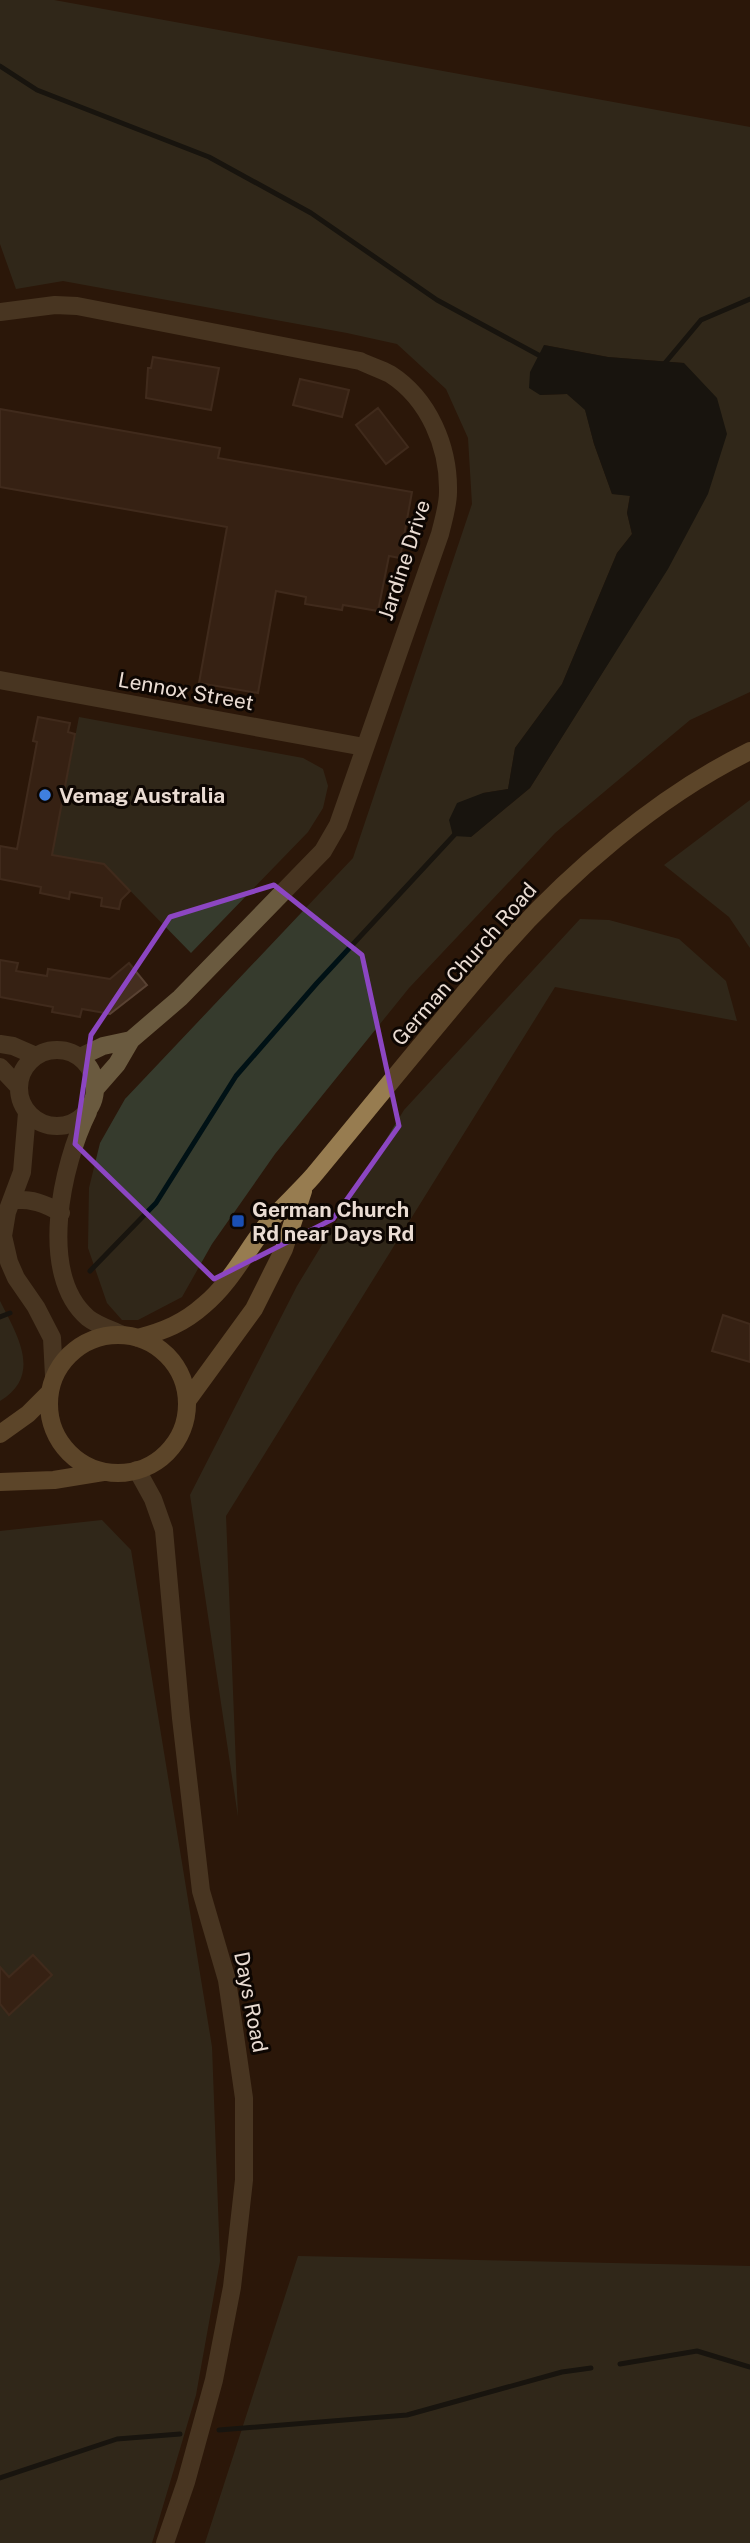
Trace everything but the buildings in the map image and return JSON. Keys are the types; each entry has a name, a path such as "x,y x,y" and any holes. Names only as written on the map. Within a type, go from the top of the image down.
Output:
{"street":[{"name":"Jardine Drive","path":"0,312 55,305 77,306 360,361 390,375 422,403 440,438 447,468 448,495 440,534 338,825 323,851 180,998 131,1040"},
{"name":"Lennox Street","path":"0,680 364,747"},
{"name":"German Church Road","path":"130,1336 163,1332 206,1304 233,1273 270,1222 306,1185 501,950 584,866 665,802 729,761 750,751"},
{"path":"80,1057 103,1046 131,1040"},
{"path":"96,1087 117,1064 131,1040"},
{"path":"0,1044 13,1046 36,1056"},
{"path":"0,1482 54,1480 137,1470 158,1460 174,1444 184,1423 187,1401 183,1380 173,1362 158,1347 89,1319 68,1289 58,1256 61,1213 70,1154 94,1101 96,1087 88,1065 80,1057 70,1052 47,1051 27,1064 21,1075 19,1096 27,1113 22,1172 7,1212 3,1236 16,1278 36,1307 52,1338 49,1414 56,1435 68,1452 86,1465 106,1472"},
{"path":"0,1067 19,1087"},
{"path":"27,1113 46,1125 57,1127 79,1120 88,1112"},
{"name":"German Church Road","path":"187,1401 254,1309 284,1249 306,1185"},
{"path":"12,1200 30,1199 47,1204 61,1213"},
{"path":"0,1434 29,1414 52,1385 65,1359 82,1345 101,1336 130,1336"},
{"name":"Days Road","path":"137,1470 153,1499 164,1530 181,1718 201,1891 227,1980 244,2098 244,2180 232,2287 214,2380 186,2482 165,2543"}],"highlighted area":[{"path":"274,885 362,955 399,1126 333,1219 214,1279 75,1144 91,1035 170,917"}],"green space":[{"path":"0,0 54,0 750,127 750,692 690,720 555,833 409,988 275,1154 212,1244 182,1297 138,1320 122,1320 107,1303 88,1248 89,1188 100,1143 125,1099 353,858 472,504 468,438 446,389 397,344 63,281 16,289 0,244","holes":["544,345 608,357 684,363 614,654 530,788 471,837 483,793 508,789 515,748 562,684 617,553 632,534 627,513 630,495 612,494 585,409 567,394 540,395"]},
{"path":"79,717 303,758 323,769 328,786 323,808 308,832 191,953 104,864 52,855"},
{"path":"750,800 750,948 729,917 664,865"},
{"path":"580,919 609,920 679,939 726,981 737,1021 555,987 226,1516 238,1817 190,1495 297,1286 404,1110"},
{"path":"0,1301 19,1341 23,1367 21,1379 13,1391 0,1401"},
{"path":"102,1520 131,1550 212,2047 220,2261 196,2395 152,2543 0,2543 0,1531"},
{"path":"298,2256 750,2266 750,2543 205,2543"}],"shaded area":[{"path":"544,345 608,357 684,363 717,398 727,434 708,494 668,569 530,788 471,837 453,836 449,820 457,803 483,793 508,789 515,748 562,684 617,553 632,534 627,513 630,496 612,494 585,410 567,394 540,395 529,388 530,372"}],"waterway":[{"path":"0,66 37,90 209,157 311,213 437,300 544,358"},
{"path":"664,370 665,363 701,320 750,299"},
{"path":"90,1271 156,1203 236,1076 317,983 457,832"},
{"path":"0,1317 10,1313"},
{"path":"620,2364 697,2351 750,2367"},
{"path":"219,2430 407,2415 562,2372 591,2368"},
{"path":"0,2478 117,2439 180,2434"}],"place":[{"name":"Vemag Australia","path":"45,795"},
{"name":"German Church Rd near Days Rd","path":"238,1221"}]}
